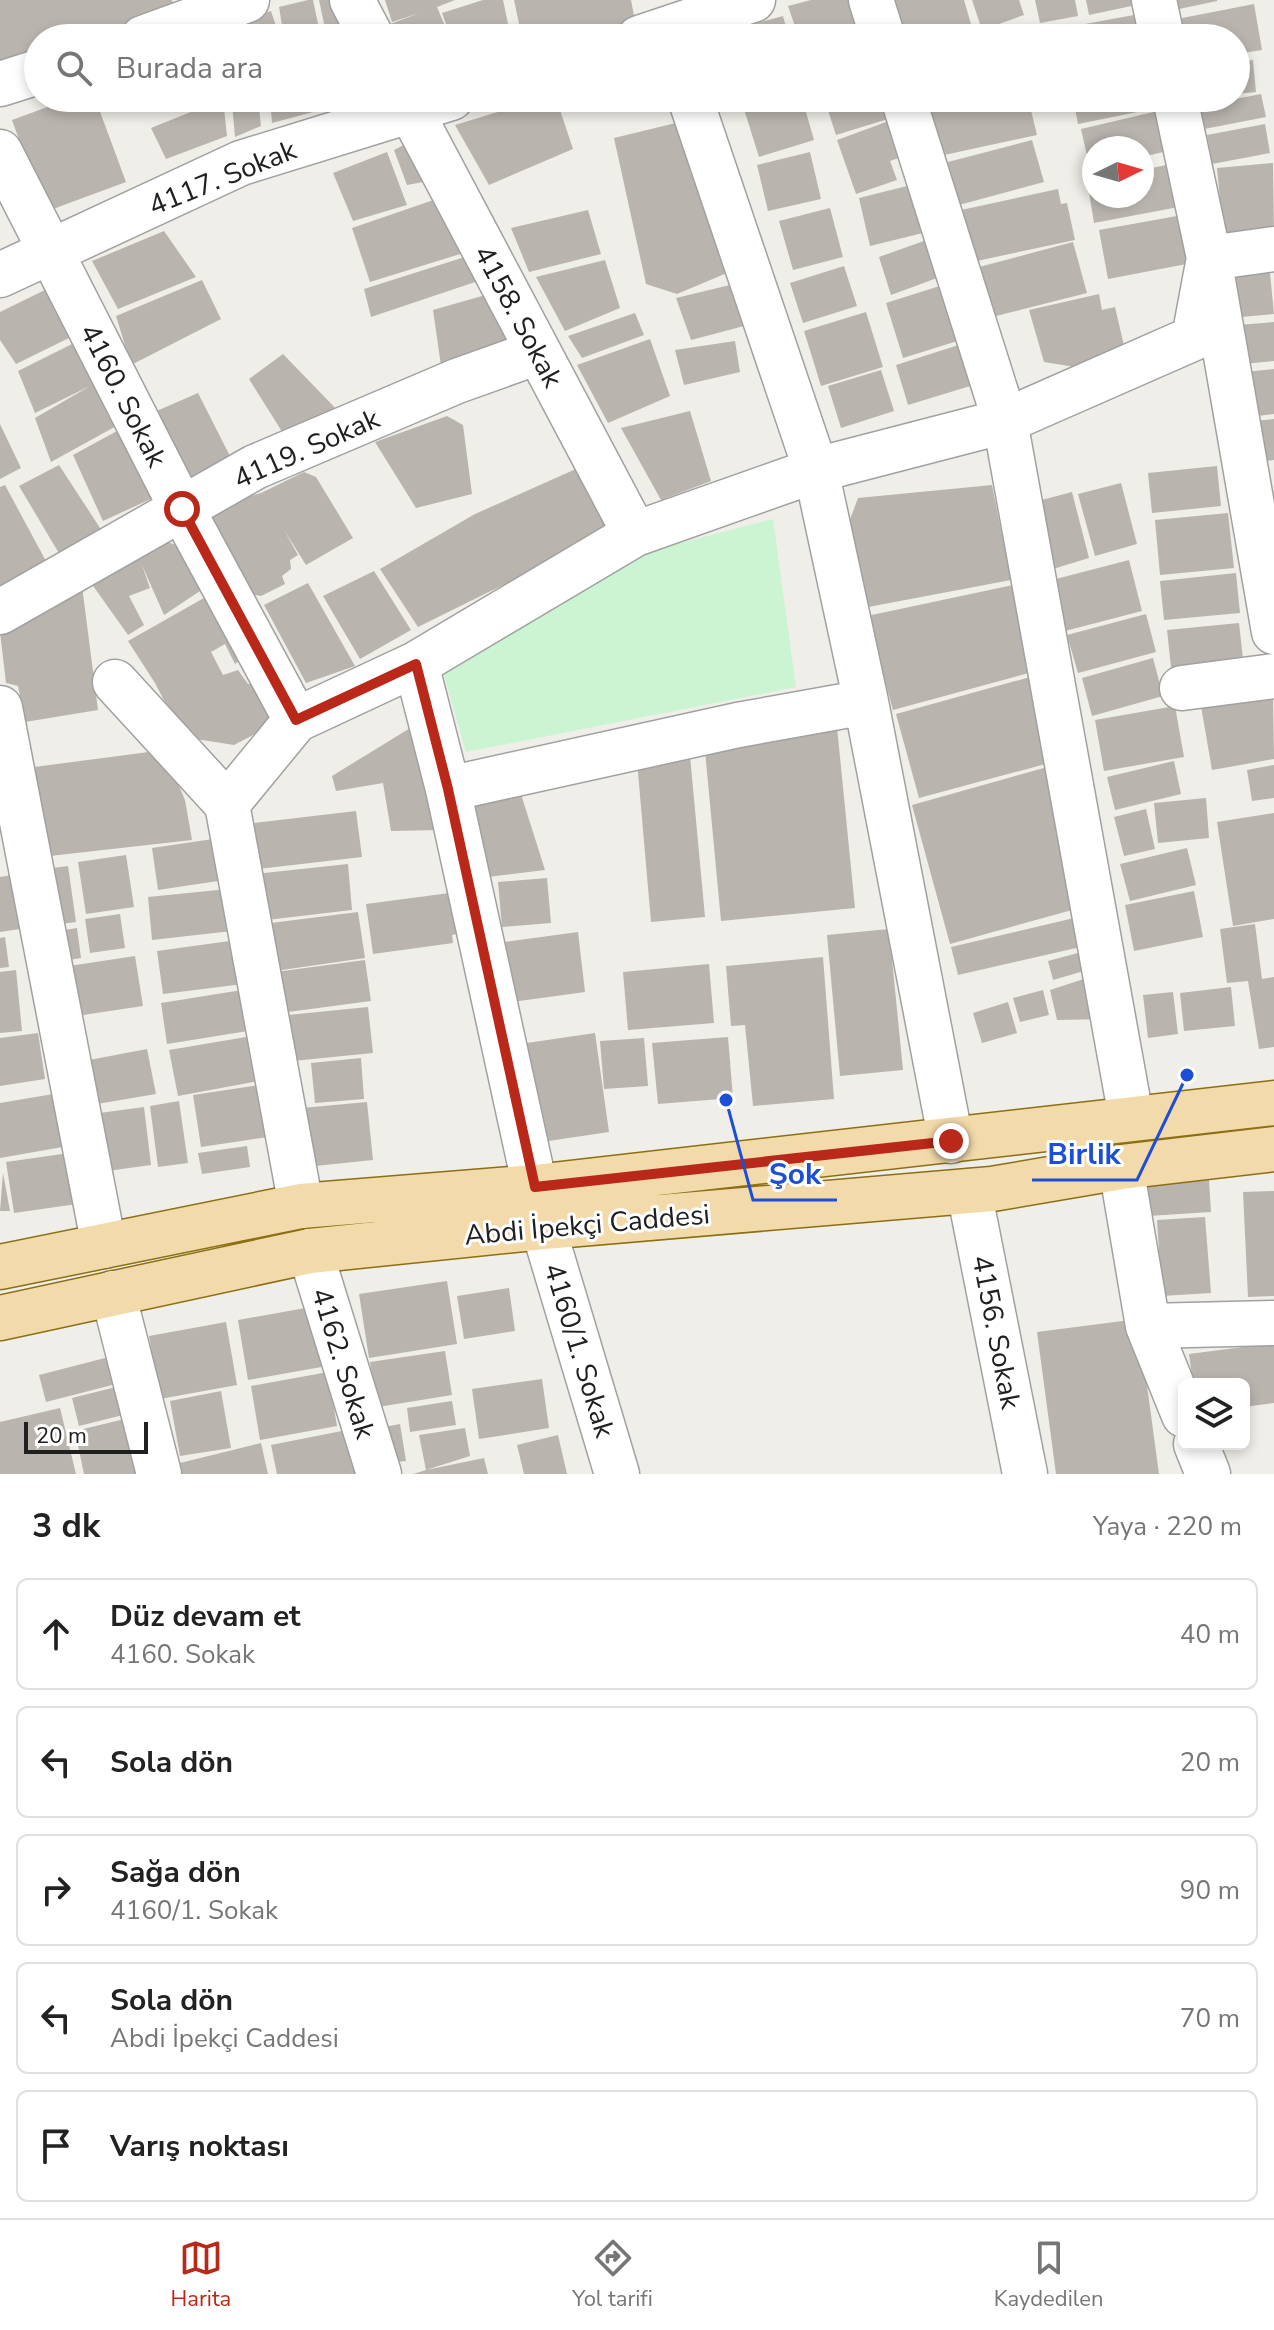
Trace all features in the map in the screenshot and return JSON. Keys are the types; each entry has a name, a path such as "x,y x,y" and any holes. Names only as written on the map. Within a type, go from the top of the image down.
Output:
{"main road":[{"name":"Abdi İpekçi Caddesi","path":"0,1318 310,1251 539,1207 951,1141 1131,1117 1274,1103"},
{"name":"Abdi İpekçi Caddesi","path":"0,1267 301,1206 539,1207 969,1191 1121,1167 1274,1149"}],"street":[{"path":"181,24 247,0"},
{"path":"352,0 365,24"},
{"path":"665,24 753,0"},
{"path":"871,0 879,24"},
{"path":"1154,0 1159,24"},
{"path":"0,84 24,76"},
{"name":"4117. Sokak","path":"0,275 241,163 384,112"},
{"name":"4158. Sokak","path":"411,112 635,534"},
{"path":"695,112 816,470 866,702 951,1141"},
{"path":"907,112 1005,421 1131,1117"},
{"path":"1178,112 1209,258 1274,632"},
{"name":"4160. Sokak","path":"0,152 182,509 296,720"},
{"path":"1209,258 1274,249"},
{"path":"227,804 296,720 416,664 635,534 816,470 1005,421 1194,338 1209,258"},
{"name":"4119. Sokak","path":"0,612 255,467 457,381 538,352"},
{"name":"4160/1. Sokak","path":"416,664 448,789 539,1207 617,1474"},
{"path":"1182,688 1274,676"},
{"path":"115,682 227,804 301,1206"},
{"path":"448,789 738,725 866,702"},
{"path":"2,721 104,1246"},
{"path":"1121,1167 1148,1326 1178,1400"},
{"name":"4156. Sokak","path":"969,1191 1025,1474"},
{"name":"4162. Sokak","path":"310,1251 379,1474"},
{"path":"113,1293 159,1474"},
{"path":"1148,1326 1274,1323"},
{"path":"1198,1450 1208,1474"}],"green space":[{"path":"773,519 796,687 466,752 442,668 642,553"}],"building":[{"path":"0,0 172,0 177,18 157,24 24,24 24,65 0,72"},
{"path":"313,0 318,24 282,24 279,7"},
{"path":"319,0 336,0 344,24 324,24"},
{"path":"385,0 455,0 437,7 444,24 390,24 419,13 392,22"},
{"path":"483,0 503,0 508,24 446,24 442,13"},
{"path":"514,0 631,0 636,24 519,24"},
{"path":"811,0 852,0 860,24 794,24 788,6"},
{"path":"886,0 964,0 971,24 893,24"},
{"path":"972,0 1019,0 1024,15 999,24 980,24"},
{"path":"1035,0 1075,0 1078,16 1040,23"},
{"path":"1086,0 1135,0 1136,5 1089,15"},
{"path":"1177,0 1217,0 1217,1 1179,9"},
{"path":"1254,4 1262,50 1250,52 1250,24 1178,24 1177,19"},
{"path":"271,11 275,24 230,24"},
{"path":"1150,12 1152,24 1085,24"},
{"path":"783,16 785,24 754,24"},
{"path":"1250,60 1253,60 1256,92 1250,93"},
{"path":"1261,94 1266,117 1199,130 1196,112 1250,112 1250,96"},
{"path":"34,112 100,112 126,182 45,212 12,120"},
{"path":"191,112 224,112 227,136 166,159 151,128"},
{"path":"233,112 260,112 261,126 235,137"},
{"path":"271,112 313,112 272,123"},
{"path":"498,112 561,112 573,149 489,185 455,125"},
{"path":"745,112 806,112 814,140 759,157"},
{"path":"829,112 900,112 901,115 836,135"},
{"path":"926,112 1031,112 1037,135 935,157"},
{"path":"1076,112 1137,112 1078,124"},
{"path":"1162,112 1172,150 1154,154 1154,136 1083,136 1081,129"},
{"path":"897,118 910,154 890,161 897,180 856,194 837,140"},
{"path":"680,122 727,273 677,294 646,284 614,138"},
{"path":"1265,124 1270,153 1212,164 1207,135"},
{"path":"419,137 440,179 407,185 394,150"},
{"path":"1032,140 1044,182 959,205 948,162"},
{"path":"387,152 407,205 353,221 333,173"},
{"path":"810,152 821,199 768,211 757,165"},
{"path":"1181,162 1189,205 1094,223 1092,208 1154,208 1154,168"},
{"path":"1273,163 1274,235 1224,240 1217,168"},
{"path":"923,182 935,230 870,246 859,198"},
{"path":"1058,189 1061,204 1067,203 1075,240 972,262 961,210"},
{"path":"448,195 473,250 370,282 352,228"},
{"path":"830,208 843,257 793,270 779,221"},
{"path":"588,210 601,254 529,272 511,228"},
{"path":"1188,214 1197,262 1108,279 1099,230"},
{"path":"164,231 196,277 118,309 92,261"},
{"path":"935,237 948,274 891,295 879,257"},
{"path":"1073,242 1087,293 992,317 979,267"},
{"path":"471,255 481,280 371,317 364,289"},
{"path":"605,260 620,308 565,331 536,277"},
{"path":"1269,263 1274,314 1230,318 1225,267"},
{"path":"844,266 857,306 803,323 790,283"},
{"path":"202,280 221,319 131,365 116,316"},
{"path":"949,283 967,338 903,358 886,303"},
{"path":"730,285 744,326 691,340 676,298"},
{"path":"51,287 75,335 16,364 0,340 0,312"},
{"path":"496,292 509,347 441,366 433,310"},
{"path":"1099,294 1102,310 1115,307 1125,350 1075,367 1044,362 1029,310"},
{"path":"866,312 883,367 821,386 804,331"},
{"path":"635,313 644,335 582,358 568,336"},
{"path":"1274,322 1274,361 1243,364 1238,325"},
{"path":"650,339 670,396 608,423 577,365"},
{"path":"735,341 740,372 684,385 675,350"},
{"path":"76,342 120,424 51,462 35,418 90,386 35,413 18,371"},
{"path":"968,342 980,383 908,405 896,365"},
{"path":"283,354 344,417 286,438 249,379"},
{"path":"1274,369 1274,414 1249,417 1244,372"},
{"path":"881,370 894,411 841,428 828,386"},
{"path":"198,393 233,462 195,482 152,413"},
{"path":"690,411 711,481 661,500 621,428"},
{"path":"447,416 463,425 472,494 416,508 375,442"},
{"path":"1274,419 1274,460 1257,462 1254,421"},
{"path":"0,424 21,468 0,479"},
{"path":"117,431 153,498 103,521 73,455"},
{"path":"587,464 616,529 418,627 380,569 475,514"},
{"path":"59,465 102,531 60,555 19,486"},
{"path":"1217,466 1221,506 1152,513 1148,473"},
{"path":"304,472 316,477 353,538 306,565 284,530 298,555 290,560 291,569 282,576 285,584 261,596 243,593 202,525 230,502 261,493"},
{"path":"1121,483 1137,544 1095,556 1078,494"},
{"path":"5,485 47,563 0,586 0,487"},
{"path":"992,485 1011,580 863,608 845,533 858,498"},
{"path":"1072,492 1089,558 1053,569 1034,502"},
{"path":"1228,513 1234,568 1160,575 1155,520"},
{"path":"159,539 182,547 203,589 164,615 142,565 150,588 129,596 144,625 128,635 91,583"},
{"path":"1129,560 1142,611 1065,631 1052,580"},
{"path":"374,571 411,630 360,659 323,596"},
{"path":"1236,573 1240,613 1164,620 1160,581"},
{"path":"308,583 355,666 306,683 264,605"},
{"path":"1013,585 1040,670 893,710 867,616"},
{"path":"82,586 98,710 25,722 18,686 6,683 0,632"},
{"path":"211,594 246,655 235,664 225,644 211,652 223,675 238,670 248,684 263,682 282,720 234,745 183,737 155,683 128,641"},
{"path":"1146,614 1156,652 1078,673 1067,635"},
{"path":"1239,623 1244,668 1172,676 1167,630"},
{"path":"1153,658 1163,696 1092,716 1082,678"},
{"path":"1041,674 1064,759 919,798 896,714"},
{"path":"1273,694 1274,759 1212,770 1201,706"},
{"path":"1175,706 1184,757 1104,771 1095,720"},
{"path":"420,722 439,830 391,831 383,783 336,791 332,776"},
{"path":"837,727 855,908 721,921 704,740"},
{"path":"164,750 185,800 192,840 41,857 19,769"},
{"path":"690,756 705,917 651,922 637,761"},
{"path":"1174,761 1181,794 1115,810 1107,777"},
{"path":"1274,765 1274,798 1252,801 1247,770"},
{"path":"1051,766 1090,905 950,944 912,805"},
{"path":"520,791 545,870 480,878 473,795"},
{"path":"1206,798 1209,838 1158,843 1154,803"},
{"path":"1146,809 1155,849 1124,856 1114,817"},
{"path":"356,811 362,857 250,870 245,824"},
{"path":"1274,813 1274,919 1233,926 1217,822"},
{"path":"213,839 218,881 158,890 152,848"},
{"path":"1187,848 1196,885 1130,901 1120,864"},
{"path":"126,855 134,907 86,914 78,862"},
{"path":"348,864 352,910 258,921 255,874"},
{"path":"68,866 76,922 53,925 45,869"},
{"path":"12,875 20,929 0,932 0,877"},
{"path":"547,878 551,923 502,927 498,882"},
{"path":"228,889 232,931 152,940 148,897"},
{"path":"1194,891 1203,937 1134,951 1125,905"},
{"path":"457,892 463,933 452,935 453,943 373,954 366,904"},
{"path":"358,912 365,958 268,972 263,924"},
{"path":"120,914 125,948 90,953 85,919"},
{"path":"1091,914 1098,943 958,975 951,947"},
{"path":"1255,924 1262,979 1274,977 1274,1047 1259,1049 1248,981 1227,983 1220,929"},
{"path":"77,928 81,958 57,962 52,932"},
{"path":"889,929 903,1070 840,1076 827,935"},
{"path":"578,932 585,992 512,1002 505,942"},
{"path":"5,937 9,967 0,968 0,938"},
{"path":"237,940 243,984 163,994 157,951"},
{"path":"1089,950 1094,968 1053,980 1048,961"},
{"path":"135,956 143,1006 63,1018 56,968"},
{"path":"823,957 834,1099 753,1106 745,1025 731,1026 726,966"},
{"path":"365,960 371,1001 273,1014 268,973"},
{"path":"709,964 714,1023 628,1030 623,972"},
{"path":"16,970 22,1031 0,1033 0,972"},
{"path":"1096,975 1106,1019 1057,1020 1050,990"},
{"path":"1231,987 1235,1026 1184,1031 1180,993"},
{"path":"242,990 248,1031 167,1044 161,1003"},
{"path":"1043,990 1049,1015 1020,1022 1013,998"},
{"path":"1173,992 1178,1034 1148,1038 1143,995"},
{"path":"1008,1002 1017,1033 982,1043 973,1013"},
{"path":"368,1007 373,1053 283,1062 278,1016"},
{"path":"38,1033 45,1079 0,1086 0,1038"},
{"path":"595,1033 609,1132 535,1143 520,1044"},
{"path":"252,1036 259,1081 178,1096 169,1050"},
{"path":"728,1037 733,1098 658,1104 652,1043"},
{"path":"644,1038 648,1086 604,1089 600,1041"},
{"path":"147,1049 156,1094 97,1104 89,1060"},
{"path":"361,1058 364,1099 315,1103 311,1063"},
{"path":"260,1085 268,1137 201,1147 193,1095"},
{"path":"65,1092 74,1145 0,1158 0,1103"},
{"path":"179,1101 188,1163 158,1167 150,1106"},
{"path":"367,1102 373,1160 296,1168 291,1109"},
{"path":"144,1107 151,1165 100,1172 92,1114"},
{"path":"247,1146 250,1167 202,1174 198,1153"},
{"path":"69,1153 77,1204 14,1213 6,1162"},
{"path":"3,1173 10,1211 0,1211"},
{"path":"1209,1180 1211,1212 1148,1216 1146,1184"},
{"path":"1274,1191 1274,1296 1248,1297 1243,1192"},
{"path":"1205,1217 1211,1293 1162,1296 1157,1220"},
{"path":"447,1281 457,1344 369,1358 359,1294"},
{"path":"509,1288 515,1331 464,1339 457,1296"},
{"path":"316,1306 327,1366 248,1380 238,1320"},
{"path":"1138,1319 1159,1474 1056,1474 1037,1332"},
{"path":"226,1322 237,1385 160,1399 149,1336"},
{"path":"1274,1343 1274,1403 1250,1406 1250,1378 1192,1378 1189,1354"},
{"path":"445,1351 452,1395 378,1407 370,1362"},
{"path":"109,1357 116,1384 46,1402 39,1375"},
{"path":"328,1372 337,1426 260,1440 251,1386"},
{"path":"542,1379 549,1428 479,1439 472,1389"},
{"path":"124,1385 131,1413 79,1426 72,1398"},
{"path":"221,1391 231,1448 180,1456 170,1401"},
{"path":"452,1401 456,1425 410,1432 407,1408"},
{"path":"60,1408 76,1474 0,1474 0,1422"},
{"path":"137,1416 143,1474 84,1474 75,1431"},
{"path":"400,1424 406,1461 389,1463 384,1427"},
{"path":"465,1428 470,1456 426,1470 419,1435"},
{"path":"352,1429 361,1474 277,1474 271,1445"},
{"path":"558,1435 567,1474 524,1474 517,1445"},
{"path":"261,1443 268,1474 182,1474 180,1463"},
{"path":"484,1458 488,1474 413,1474"}],"place":[{"name":"Birlik","path":"1187,1075"},
{"name":"Şok","path":"726,1100"}],"route":[{"path":"182,509 296,720 416,664 448,789 535,1187 951,1141"}]}
